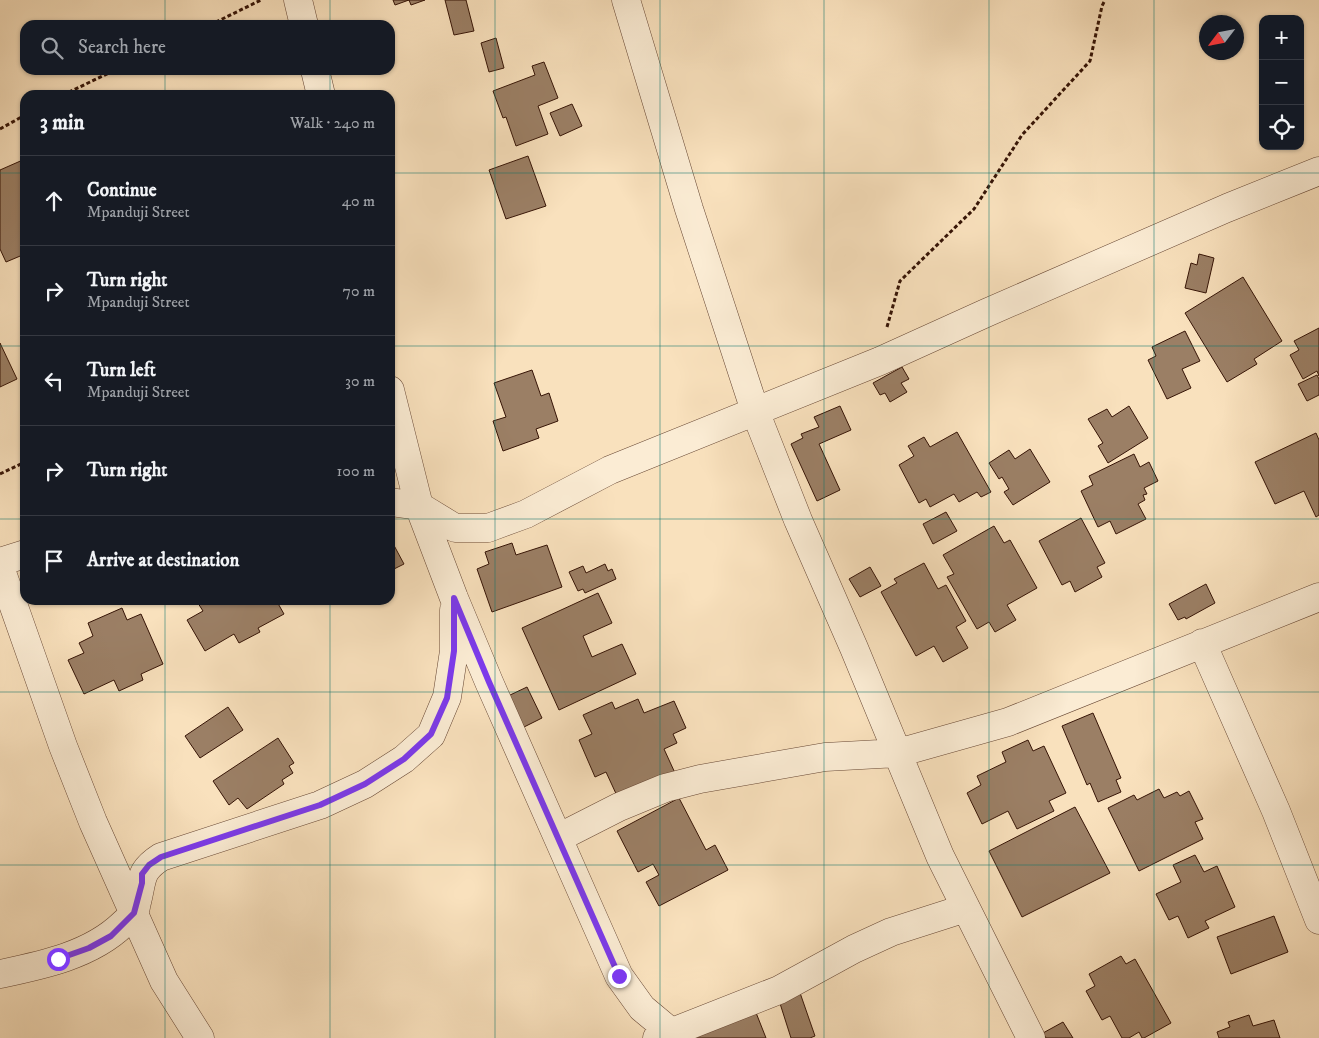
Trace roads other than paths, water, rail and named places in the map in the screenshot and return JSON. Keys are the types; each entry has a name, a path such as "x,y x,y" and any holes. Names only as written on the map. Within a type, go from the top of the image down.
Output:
{"street":[{"path":"298,0 303,20"},
{"path":"626,0 689,209 755,411 798,520 854,648 940,856 1031,1038"},
{"path":"316,75 320,90"},
{"path":"395,503 419,506 455,528 488,528 526,514 610,470 880,362 977,316 1227,208 1319,171"},
{"path":"395,410 419,506 454,598 558,838 619,976 642,1008 667,1036 779,990 854,949 891,932 966,908"},
{"path":"0,562 20,556"},
{"path":"0,567 63,746 93,822 164,981 200,1038"},
{"path":"558,838 620,807 664,788 700,779 825,757 898,754 1008,722 1319,597"},
{"path":"0,974 58,959 89,948 111,936 134,913 142,883 142,874 149,865 161,857 320,805 365,784 404,759 431,734 447,698 454,651 454,598"},
{"path":"1202,643 1276,811 1319,920"}]}
